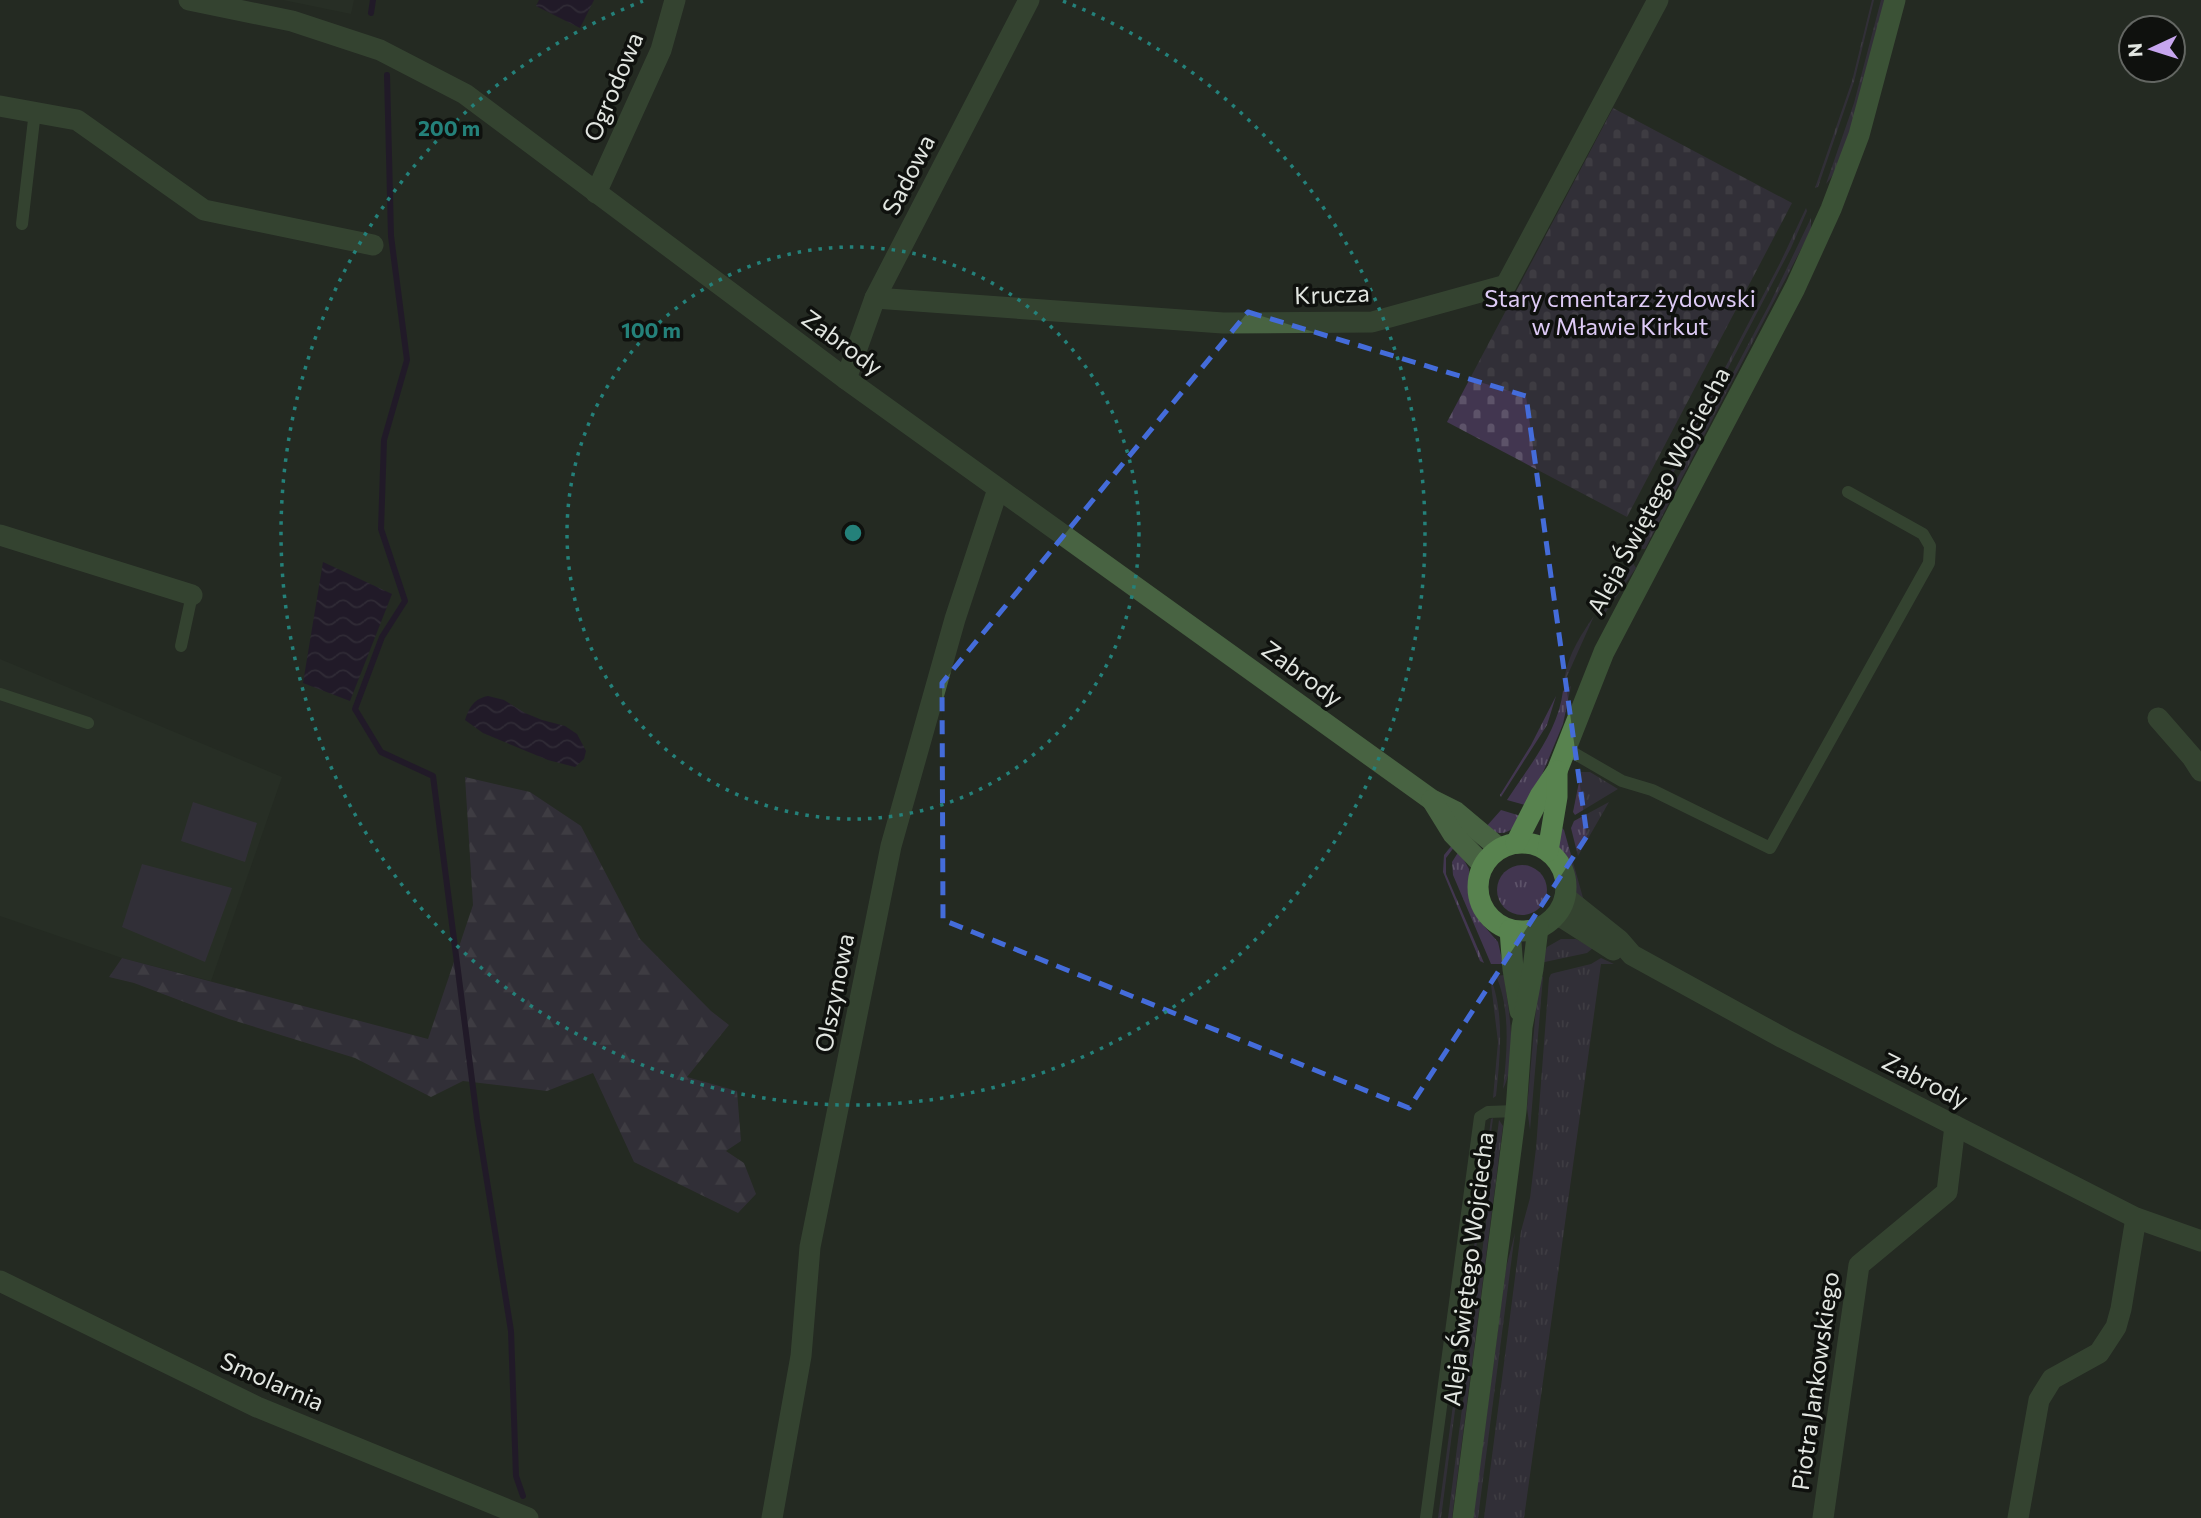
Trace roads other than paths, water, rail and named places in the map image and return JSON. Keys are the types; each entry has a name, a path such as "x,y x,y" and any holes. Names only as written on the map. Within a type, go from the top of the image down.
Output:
{"street":[{"name":"Zabrody","path":"189,0 292,21 380,50 465,94 846,379 1432,800 1456,812 1508,846"},
{"name":"Ogrodowa","path":"596,192 661,50 675,0"},
{"name":"Sadowa","path":"846,379 875,299 1029,0"},
{"name":"Krucza","path":"875,299 1223,323 1372,323 1506,285 1658,0"},
{"name":"Aleja Świętego Wojciecha","path":"1508,846 1557,771 1604,652 1795,288 1831,209 1859,135 1895,0"},
{"path":"0,106 77,120 204,210 373,245"},
{"name":"Olszynowa","path":"772,1518 801,1356 810,1247 891,846 955,619 996,495 1000,490"},
{"path":"0,535 192,595"},
{"path":"2158,718 2201,771"},
{"name":"Aleja Świętego Wojciecha","path":"1548,851 1558,797 1557,771"},
{"name":"Zabrody","path":"1432,800 1453,834 1483,865"},
{"path":"1508,846 1538,846 1548,851 1563,871 1566,884 1565,897 1555,916 1538,928 1520,932 1498,925 1488,916 1477,891 1483,865 1493,853 1508,846"},
{"name":"Zabrody","path":"1565,897 1619,940 1632,955"},
{"name":"Zabrody","path":"1555,916 1563,918 1614,950 1632,955 1783,1038 2136,1218 2201,1241"},
{"name":"Aleja Świętego Wojciecha","path":"1463,1518 1516,1111 1522,1027 1538,928"},
{"name":"Aleja Świętego Wojciecha","path":"1510,930 1522,1027"},
{"name":"Piotra Jankowskiego","path":"1823,1518 1859,1265 1947,1192 1955,1126"},
{"path":"2018,1518 2039,1401 2052,1379 2099,1353 2116,1327 2136,1218"},
{"name":"Smolarnia","path":"0,1281 257,1407 528,1518"}],"lane":[{"path":"22,224 35,111"},
{"path":"1565,748 1622,781 1652,790 1770,848 1929,563 1930,546 1923,534 1848,492"},
{"path":"181,646 192,595"},
{"path":"0,694 88,723"},
{"path":"1426,1518 1480,1117 1488,1112 1516,1111"}],"water":[{"path":"539,0 594,0 580,28 536,6"},
{"path":"323,562 392,594 350,701 303,683"},
{"path":"488,696 504,700 542,720 565,726 577,734 586,751 584,759 575,767 548,760 483,733 465,720 473,704"}],"waterway":[{"path":"371,13 373,0"},
{"path":"387,75 391,236 407,360 384,440 381,529 405,601 382,637 355,709 381,752 433,776 477,1119 511,1331 516,1476 523,1496"}],"park label":[{"name":"Stary cmentarz żydowski w Mławie Kirkut","path":"1620,313"}]}
